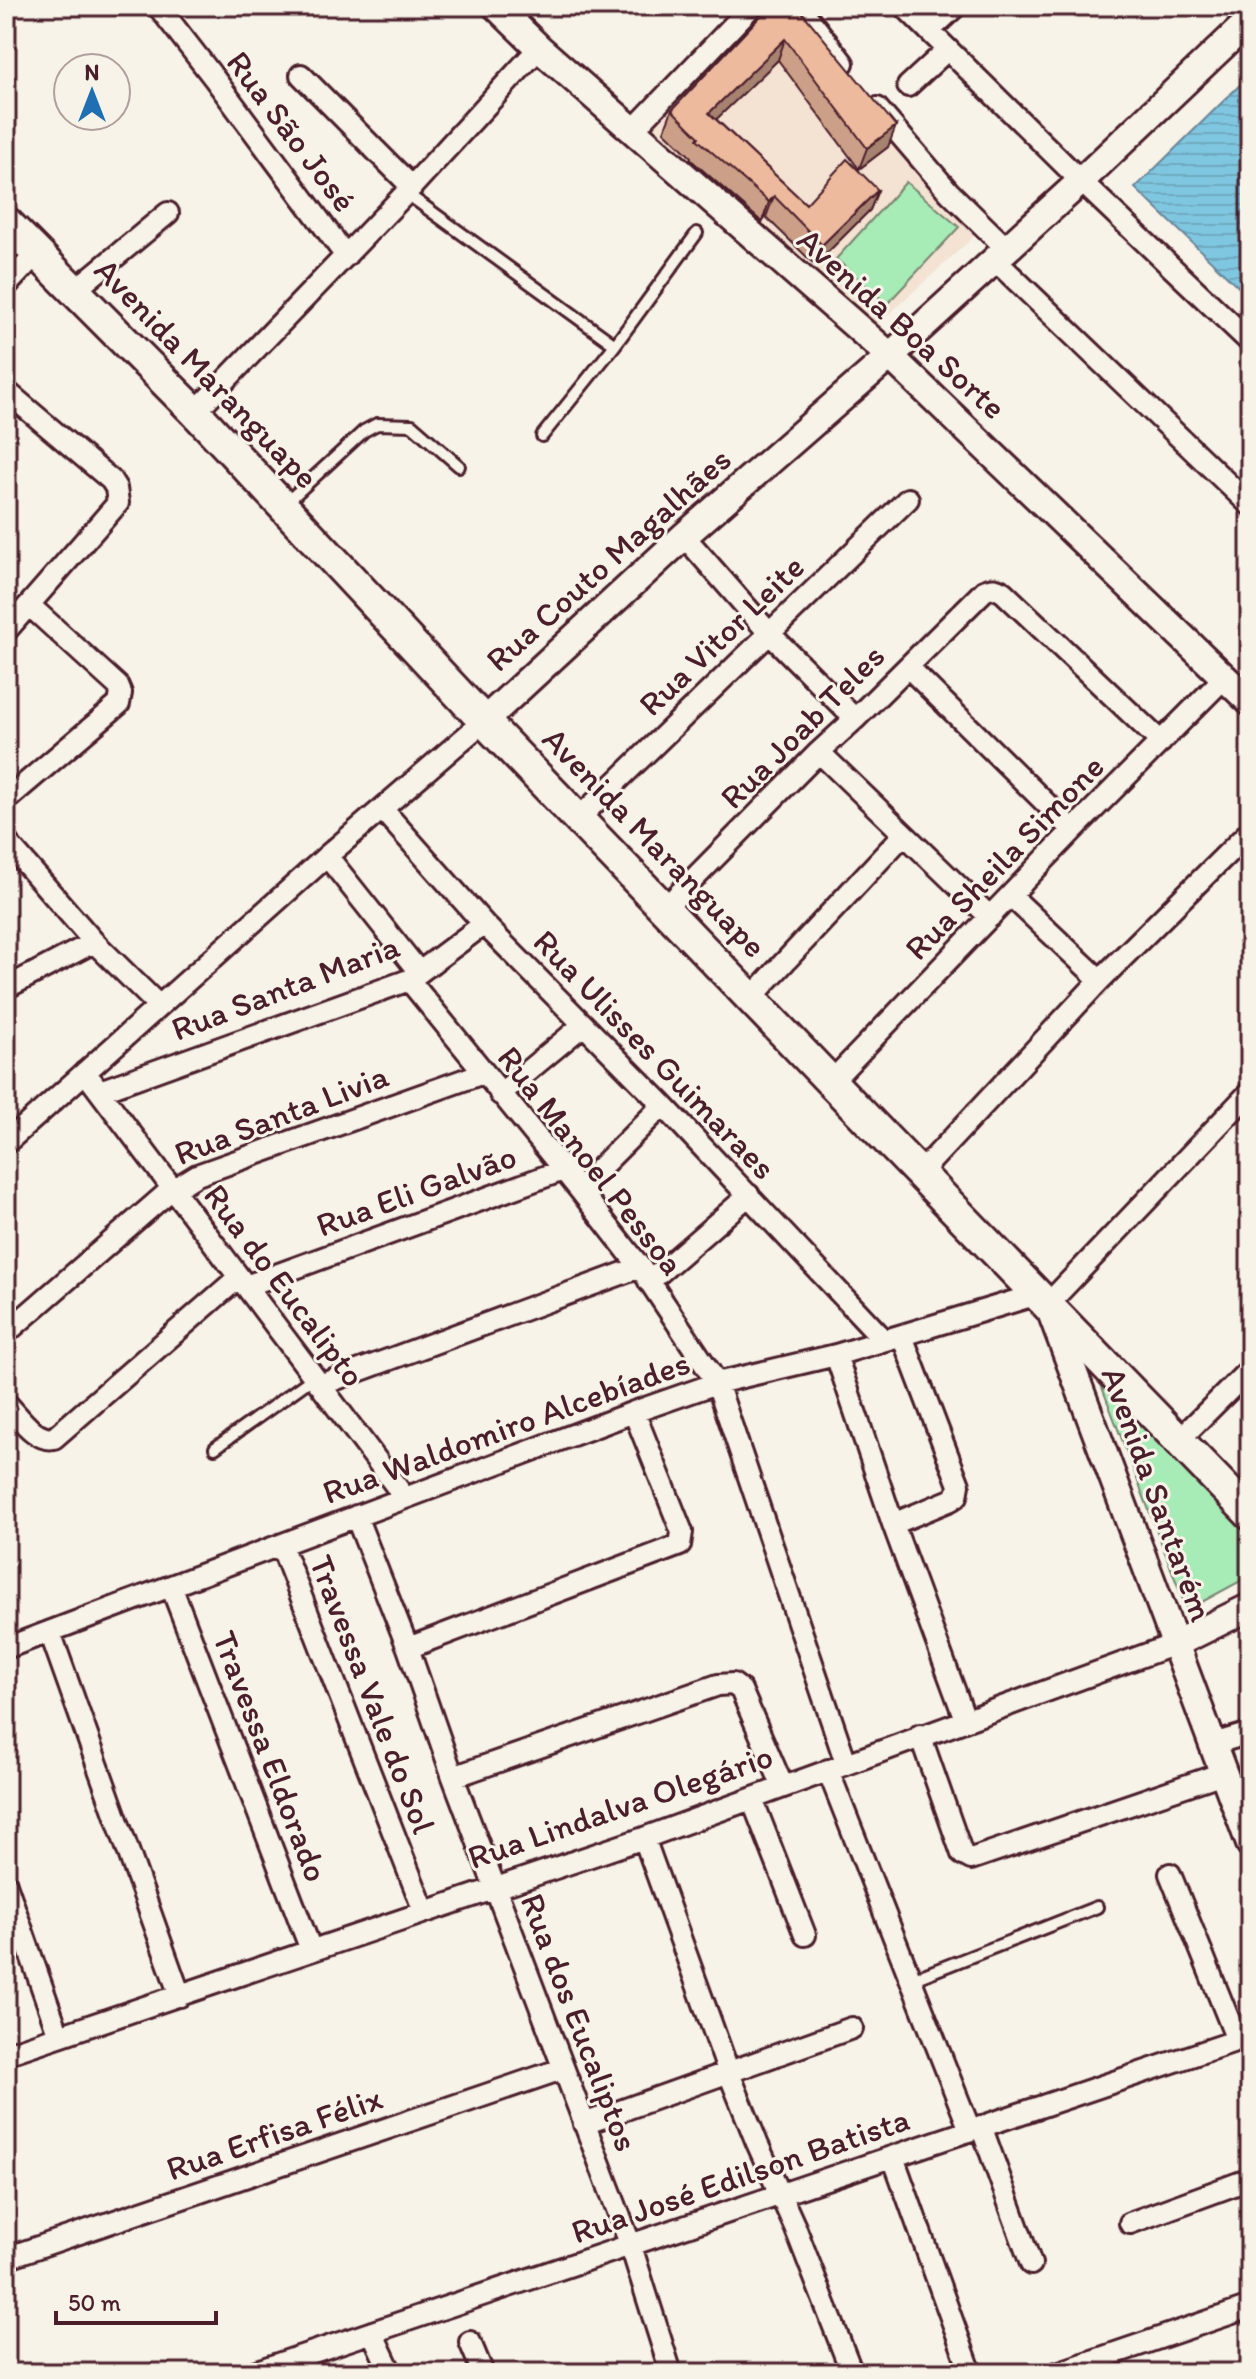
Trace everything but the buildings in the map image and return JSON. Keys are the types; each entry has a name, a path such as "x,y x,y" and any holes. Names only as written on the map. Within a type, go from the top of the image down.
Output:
{"main road":[{"name":"Avenida Maranguape","path":"6,222 195,412 484,721 1250,1514"}],"street":[{"name":"Rua São José","path":"158,6 346,256"},
{"name":"Avenida Boa Sorte","path":"496,6 539,48 890,356 1250,702"},
{"path":"634,129 752,6"},
{"path":"799,6 893,128 1001,254 1250,505"},
{"path":"904,6 1250,342"},
{"path":"929,31 956,6"},
{"path":"1238,6 1250,19"},
{"name":"Rua Couto Magalhães","path":"6,1143 327,856 484,721 684,536 890,356 1081,181 1250,19"},
{"path":"195,412 409,190 539,48"},
{"path":"908,86 947,50"},
{"path":"301,75 409,190"},
{"path":"74,291 168,213"},
{"path":"6,286 37,253"},
{"path":"6,391 111,480 118,496 118,503 6,631"},
{"name":"Rua Vitor Leite","path":"579,818 908,499"},
{"path":"684,536 769,633 855,719"},
{"name":"Rua Joab Teles","path":"665,908 984,591 997,588 1003,592 1161,742"},
{"path":"6,800 119,704 121,698 118,686 29,605"},
{"path":"908,667 1073,830"},
{"name":"Rua Sheila Simone","path":"831,1082 1224,678"},
{"path":"819,752 990,917"},
{"name":"Rua Ulisses Guimaraes","path":"382,809 484,924 582,1026 893,1338"},
{"path":"920,1173 1100,980 1250,831"},
{"path":"752,997 904,834"},
{"path":"6,841 94,942 159,1006"},
{"name":"Rua Manoel Pessoa","path":"327,856 483,1073 579,1189 644,1274 717,1383 837,1766 911,1980 1031,2264"},
{"path":"1011,896 1100,980"},
{"name":"Rua Santa Maria","path":"100,1091 414,976 484,924"},
{"path":"6,988 94,942"},
{"path":"500,1094 582,1026"},
{"name":"Rua do Eucalipto","path":"85,1072 405,1498"},
{"name":"Rua Santa Livia","path":"6,1333 173,1189 197,1175 483,1073"},
{"path":"1043,1299 1250,1092"},
{"path":"579,1189 663,1105"},
{"name":"Rua Eli Galvão","path":"6,1403 39,1437 54,1438 242,1282 563,1170"},
{"path":"317,1381 644,1274 749,1195"},
{"name":"Rua Waldomiro Alcebíades","path":"6,1648 717,1383 836,1355 1043,1299"},
{"name":"Avenida Santarém","path":"1043,1299 1250,1844"},
{"path":"893,1338 959,1485 957,1496 951,1500 893,1524"},
{"path":"836,1355 893,1524 965,1719"},
{"path":"1179,1440 1250,1369"},
{"path":"408,1648 680,1545 682,1532 634,1412"},
{"name":"Rua dos Eucaliptos","path":"356,1516 631,2246 671,2373"},
{"name":"Travessa Vale do Sol","path":"281,1545 424,1911"},
{"name":"Travessa Eldorado","path":"171,1586 311,1950"},
{"name":"Rua Lindalva Olegário","path":"6,2054 644,1838 1175,1644 1250,1607"},
{"path":"50,1632 180,1996"},
{"path":"453,1777 718,1685 733,1684 741,1690 783,1787"},
{"path":"1213,1744 1250,1733"},
{"path":"920,1735 962,1854 971,1859 1223,1773"},
{"path":"752,1799 805,1935"},
{"path":"644,1838 729,2073 795,2227 852,2373"},
{"path":"1170,1874 1243,2038"},
{"path":"6,1884 59,2036"},
{"path":"584,2124 852,2028"},
{"name":"Rua José Edilson Batista","path":"251,2373 1243,2038"},
{"name":"Rua Erfisa Félix","path":"6,2258 562,2069"},
{"path":"893,2157 971,2373"},
{"path":"1130,2223 1250,2179"},
{"path":"1057,2373 1250,2307"},
{"path":"372,2332 391,2373"},
{"path":"470,2342 483,2373"}],"lane":[{"path":"409,190 615,345"},
{"path":"542,436 615,345 697,233"},
{"path":"284,505 364,431 377,424 412,425 459,466"},
{"path":"215,1448 317,1381"},
{"path":"911,1980 1097,1907"}],"shaded area":[{"path":"772,6 783,6 899,149 979,232 868,333 647,129"}],"green space":[{"path":"906,182 959,227 887,304 836,259"},
{"path":"1100,1382 1250,1535 1250,1576 1187,1610"}],"water":[{"path":"1250,75 1250,298 1135,188"}]}
